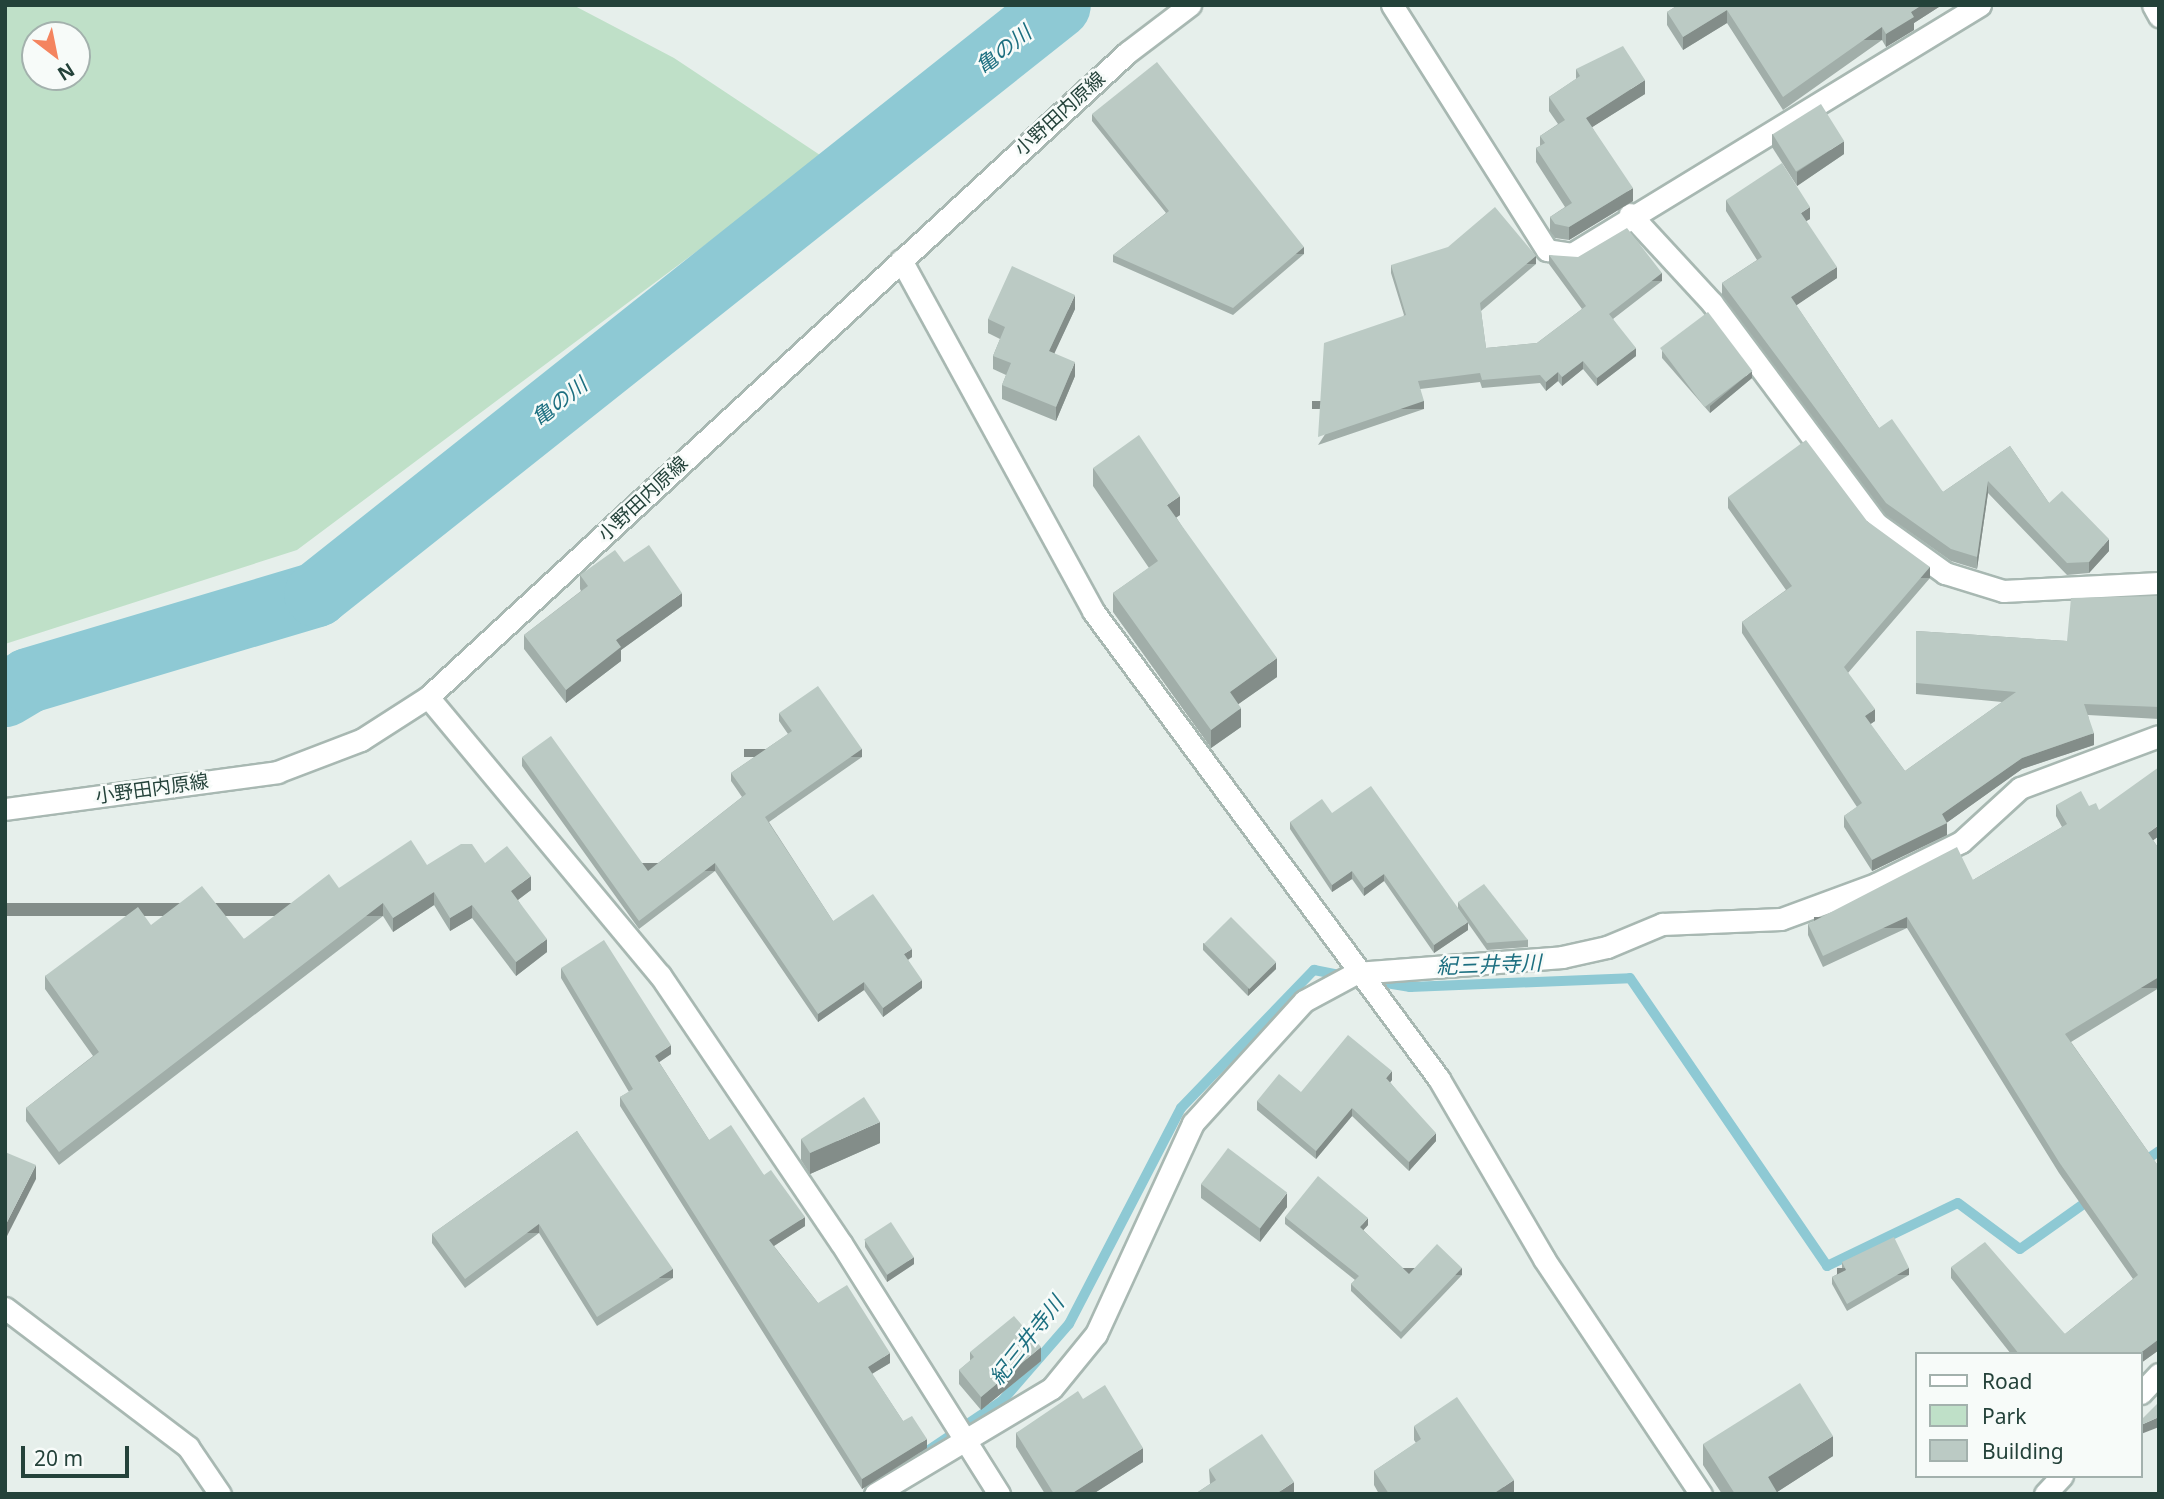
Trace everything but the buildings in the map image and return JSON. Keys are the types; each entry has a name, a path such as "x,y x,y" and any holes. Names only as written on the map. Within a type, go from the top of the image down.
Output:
{"street":[{"name":"小野田内原線","path":"5,808 277,772 361,740 428,697 1128,52 1190,5"},
{"path":"1392,5 1546,250 1572,254 1630,214 1892,64 1980,5"},
{"path":"2153,5 2159,16"},
{"path":"1630,214 1712,303 1877,524 1945,573 2003,591 2159,583"},
{"path":"901,260 1093,611 1356,972 1439,1079 1544,1259 1701,1494"},
{"path":"428,697 660,975 999,1494"},
{"path":"875,1494 967,1444 1052,1388 1096,1334 1194,1123 1304,1001 1356,972 1562,957 1607,947 1662,924 1781,919 1876,884 1961,842 2020,788 2159,736"},
{"path":"5,1308 188,1447 220,1494"},
{"path":"2143,1391 2159,1374"},
{"path":"2045,1494 2060,1478"}],"green space":[{"path":"5,5 573,5 674,58 823,157 297,550 5,644"}],"waterway":[{"name":"亀の川","path":"5,694 28,680 316,594 1058,5"},
{"name":"紀三井寺川","path":"926,1452 1002,1401 1069,1324 1181,1108 1314,970 1345,976"},
{"name":"紀三井寺川","path":"1368,980 1410,987 1630,978 1827,1266 1958,1203 2020,1249 2092,1198"},
{"name":"紀三井寺川","path":"2139,1165 2159,1151"}]}
